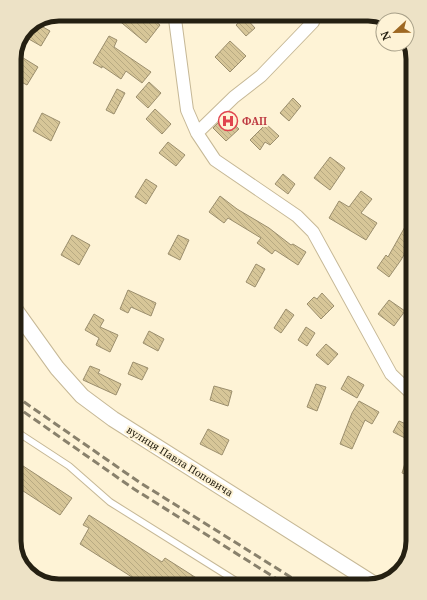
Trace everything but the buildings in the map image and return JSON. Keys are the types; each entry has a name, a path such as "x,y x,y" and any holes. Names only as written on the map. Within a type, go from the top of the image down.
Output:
{"street":[{"path":"175,21 187,110 197,133 215,160 298,216 313,232 390,374 406,389"},
{"path":"197,133 234,97 261,76 313,21"},
{"name":"вулиця Павла Поповича","path":"21,318 57,368 82,396 113,419 366,579"}],"lane":[{"path":"21,435 69,466 110,502 233,579"}],"railway":[{"path":"21,400 139,482 294,579"},
{"path":"21,410 134,489 277,579"}],"place":[{"name":"ФАП","path":"228,121"}]}
